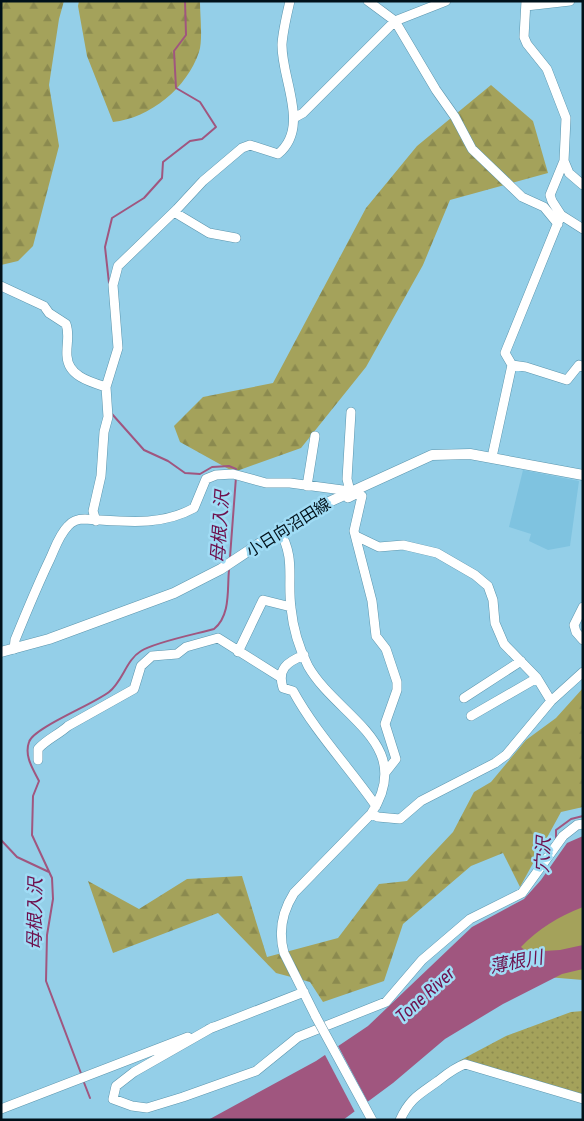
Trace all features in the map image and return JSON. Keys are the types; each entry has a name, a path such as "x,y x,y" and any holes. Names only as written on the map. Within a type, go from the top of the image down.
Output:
{"main road":[{"name":"小日向沼田線","path":"1,652 79,629 174,593 221,569 307,512 432,455 450,452 492,457 583,475"}],"street":[{"path":"96,521 93,511 101,476 104,432 108,417 106,386 118,348 113,285 118,266 204,181 242,148 250,146 278,154 289,144 294,118 282,44 290,1"},
{"path":"368,1 395,21 436,90 455,117 472,149 522,197 544,207 560,220 583,229"},
{"path":"294,118 303,113 395,21 446,1"},
{"path":"492,457 512,365 505,353 560,220 550,195 564,162 566,118 547,69 527,44 524,37 526,4 570,1"},
{"path":"564,162 569,173 583,185"},
{"path":"174,212 209,232 236,238"},
{"path":"1,286 44,306 49,313 66,324 69,332 66,358 72,370 88,381 106,386"},
{"path":"512,365 526,367 567,380 575,367 583,367"},
{"path":"345,494 351,412"},
{"path":"307,486 315,436"},
{"path":"14,649 14,640 62,533 76,520 118,522 159,520 182,514 194,508 206,479 216,475 233,474 266,483 307,486 345,494 348,498 358,494 362,496 354,531 372,601 376,636 386,649 397,690 385,724 396,759 385,774"},
{"path":"279,530 290,550 290,607 298,643 320,683 366,729 380,751 385,774 383,790 371,814 301,885 286,906 280,931 284,953 316,1017 372,1120"},
{"path":"356,536 379,547 403,545 437,554 475,575 488,586 493,600 495,623 504,644 537,678 551,701"},
{"path":"238,652 263,600 290,607"},
{"path":"583,608 574,625 576,632 583,640"},
{"path":"38,760 38,749 45,741 134,689 142,666 152,656 177,654 186,647 218,638 280,678"},
{"path":"304,656 287,662 280,678 283,688 293,691 311,721 376,806"},
{"path":"464,698 520,660"},
{"path":"371,814 378,817 400,819 421,801 495,763 506,755 551,701 583,672"},
{"path":"471,716 537,678"},
{"path":"214,1027 134,1072 116,1086 114,1099 132,1106 146,1108 183,1097 256,1070 304,1034 386,1002 422,960 470,919 522,893 563,836 577,825 583,824"},
{"path":"1,1109 304,992"},
{"path":"400,1120 405,1108 416,1094 454,1068 465,1064 583,1099"}],"shaded area":[{"path":"523,470 579,481 570,546 548,550 529,541 531,534 509,527"}],"green space":[{"path":"1,1 64,1 59,19 49,85 59,146 33,246 18,261 1,265"},
{"path":"79,1 200,1 200,47 186,78 153,108 127,119 113,122 87,56 78,6"},
{"path":"491,85 533,121 548,173 450,200 423,265 366,367 301,448 234,472 180,442 174,426 203,397 273,383 366,208 417,146"},
{"path":"583,688 583,807 561,812 520,887 503,853 471,866 403,924 384,981 323,1002 310,982 276,973 218,913 113,953 88,881 139,909 187,879 242,876 267,957 338,938 379,884 407,881 453,832 474,792 491,782 526,740 556,718"},
{"path":"583,870 583,980 451,969"},
{"path":"583,1011 583,1097 489,1068 459,1061 506,1036 571,1012"}],"water":[{"path":"583,836 583,907 549,924 521,947 527,952 560,950 583,945 583,969 562,974 503,1004 445,1039 393,1083 343,1120 208,1120 316,1061 368,1026 472,927 524,899 541,880 567,843"}],"pier":[{"path":"337,1044 369,1104 356,1114 324,1053"}],"waterway":[{"name":"母根入沢","path":"109,283 105,247 112,218 144,198 162,178 163,162 190,141 202,139 216,127 200,102 176,88 174,51 186,35 185,1"},
{"name":"母根入沢","path":"112,414 144,450 168,461 185,473 200,474 212,467 229,466 236,469 236,473"},
{"name":"母根入沢","path":"230,557 236,477"},
{"name":"母根入沢","path":"82,1076 46,981 47,935 53,899 52,878 32,835 33,796 39,781 28,757 29,742 33,736 52,723 109,692 132,660 141,651 166,641 214,629 223,617 226,609 229,570"},
{"name":"穴沢","path":"556,840 556,830 571,819 583,816"},
{"path":"1,840 17,857 49,872"},
{"name":"母根入沢","path":"83,1080 90,1098"}],"water label":[{"name":"薄根川","path":"516,962"},
{"name":"Tone River","path":"425,995"}]}
